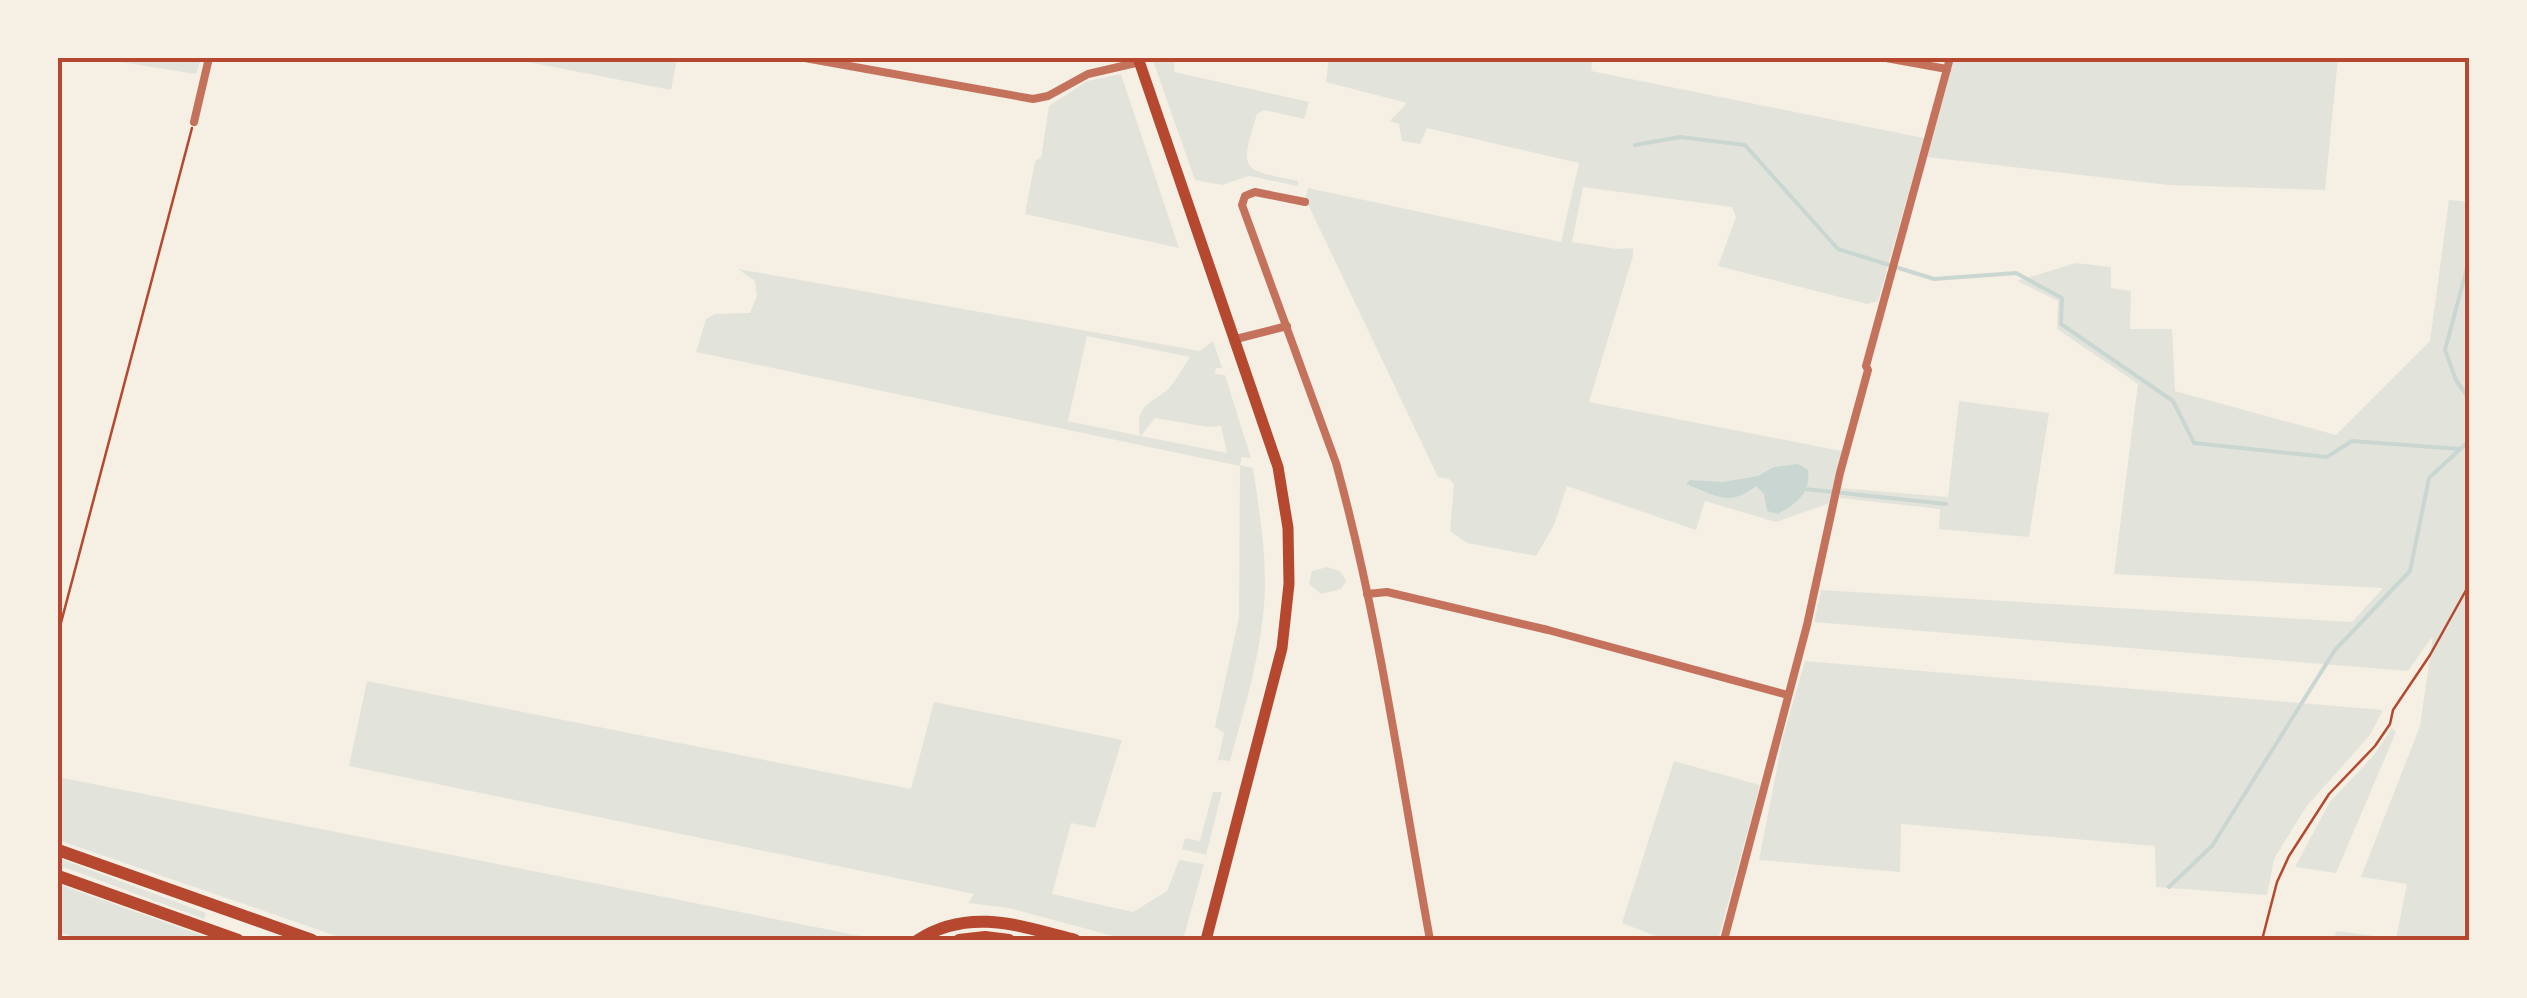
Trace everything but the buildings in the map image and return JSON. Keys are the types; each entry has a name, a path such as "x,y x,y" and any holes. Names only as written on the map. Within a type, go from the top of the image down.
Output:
{"highway":[{"path":"58,850 312,940"},
{"path":"58,876 238,940"},
{"path":"918,940 954,924 986,920 1075,940"},
{"path":"959,940 1009,940"}],"main road":[{"path":"1139,60 1278,466 1288,528 1289,584 1282,648 1206,940"}],"street":[{"path":"194,122 210,58"},
{"path":"805,58 1032,99 1048,96 1088,74 1139,60"},
{"path":"1886,58 1946,70"},
{"path":"1724,940 1808,625 1866,366 1950,58"},
{"path":"1305,202 1255,192 1245,196 1242,205 1336,463 1366,594 1430,940"},
{"path":"1236,339 1287,326"},
{"path":"1366,594 1387,592 1548,630 1788,695"}],"path":[{"path":"58,634 194,122"},
{"path":"2262,940 2277,882 2289,856 2329,794 2375,746 2390,724 2392,710 2430,655 2470,582"}],"shaded area":[{"path":"95,58 201,58 196,74"},
{"path":"508,58 677,58 671,90"},
{"path":"1152,58 1175,58 1174,72 1309,102 1304,119 1264,110 1257,114 1248,147 1249,165 1255,170 1298,181 1298,186 1249,176 1222,185 1195,180"},
{"path":"1329,58 1593,58 1591,71 1924,138 1878,301 1867,304 1718,266 1736,217 1732,207 1583,187 1572,242 1633,248 1589,402 1842,451 1830,503 1776,522 1705,501 1696,530 1567,486 1554,525 1536,556 1467,543 1450,531 1454,484 1438,477 1305,198 1308,188 1561,242 1579,163 1427,128 1420,144 1402,141 1399,124 1390,121 1407,103 1326,82"},
{"path":"1954,58 2338,58 2325,190 2168,185 1927,157"},
{"path":"1121,74 1179,248 1025,214 1035,161 1041,158 1049,106 1087,81"},
{"path":"2449,200 2469,202 2469,940 2333,940 2337,931 2396,939 2407,884 2361,877 2420,726 2433,636 2408,671 1814,622 1821,590 2352,622 2383,588 2114,574 2138,384 2057,329 2058,301 2017,281 2076,263 2111,267 2111,288 2131,291 2130,329 2172,329 2175,391 2336,435 2430,341"},
{"path":"738,269 1200,351 1213,341 1222,368 1216,368 1215,374 1225,375 1251,458 1242,457 1240,465 1253,468 1264,561 1265,598 1258,653 1230,761 1218,760 1224,733 1215,727 1239,617 1240,466 696,352 706,319 715,314 750,313 757,296 755,281","holes":["1087,336 1190,357 1169,388 1144,408 1139,419 1140,436 1068,421","1155,418 1221,426 1227,453 1141,436"]},
{"path":"1959,401 2049,413 2029,537 1939,529 1940,509 1840,498 1840,488 1948,497"},
{"path":"1798,464 1808,470 1805,491 1778,514 1767,511 1764,494 1756,486 1729,498 1686,484 1690,480 1723,482 1758,476 1774,467"},
{"path":"1327,567 1340,571 1346,581 1341,589 1321,594 1309,584 1312,571"},
{"path":"1805,661 2383,710 2370,735 2306,807 2274,859 2267,895 2156,887 2155,846 1901,824 1900,872 1759,860 1783,737"},
{"path":"367,681 911,789 934,702 1122,740 1095,828 1071,823 1052,894 1133,912 1167,891 1179,860 1204,864 1183,940 1128,940 1009,908 968,903 974,894 349,766"},
{"path":"2392,728 2396,732 2336,873 2295,867 2330,802 2374,755"},
{"path":"1674,761 1760,785 1718,940 1666,940 1622,923"},
{"path":"58,777 883,940 348,940 58,840"},
{"path":"1213,792 1222,792 1206,855 1182,849 1185,838 1200,841"},
{"path":"58,858 206,913 204,919 58,865"},
{"path":"58,884 215,940 82,940 58,931"}],"waterway":[{"path":"1635,145 1680,137 1745,145 1838,249 1934,279 2016,273 2062,298 2061,324 2173,401 2194,443 2327,457 2352,441 2460,449"},
{"path":"2470,257 2445,350 2456,380 2470,400"},
{"path":"2169,887 2212,846 2335,650 2410,571 2429,478 2470,440"},
{"path":"1805,489 1946,504"}]}
